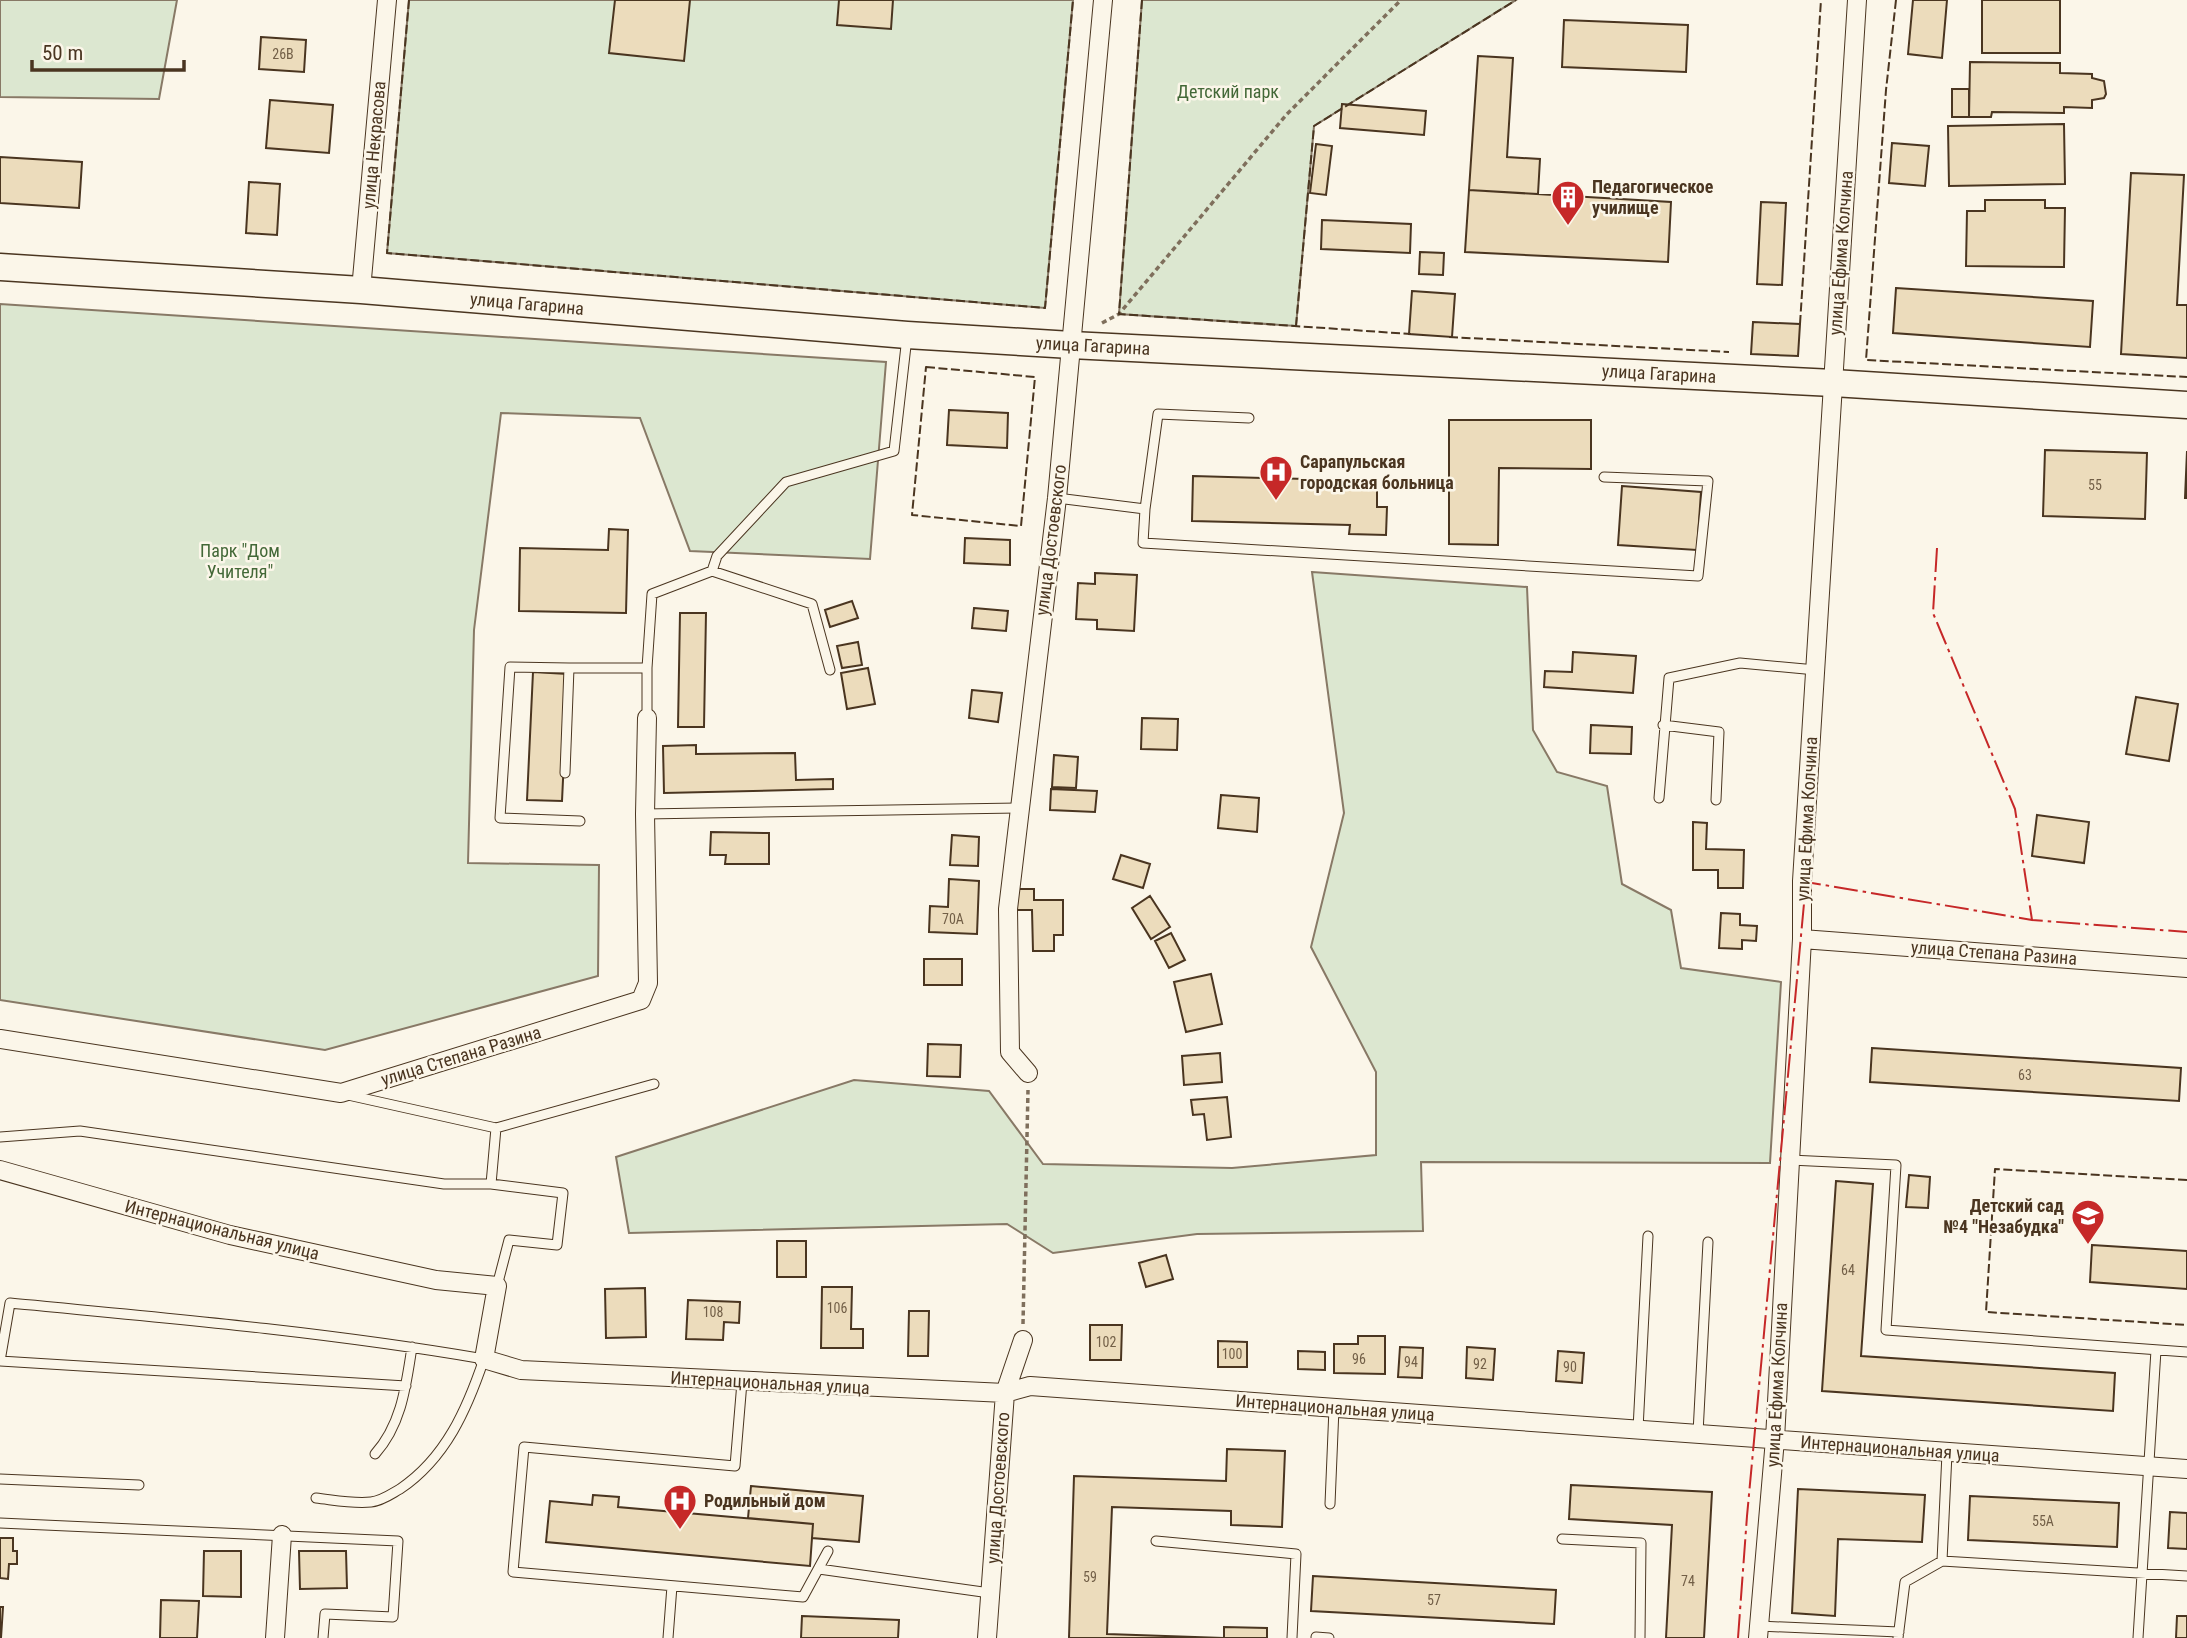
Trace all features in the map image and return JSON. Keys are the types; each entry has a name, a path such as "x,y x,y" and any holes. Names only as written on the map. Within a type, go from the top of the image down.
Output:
{"street":[{"name":"улица Некрасова","path":"362,290 387,0"},
{"name":"улица Достоевского","path":"1028,1073 1010,1052 1007,909 1057,498 1103,0"},
{"name":"улица Ефима Колчина","path":"1758,1632 1775,1439 1802,939 1802,881 1857,0"},
{"name":"улица Гагарина","path":"0,267 362,290 907,335 1833,383 2187,405"},
{"name":"улица Степана Разина","path":"0,1040 341,1093 641,1000 649,982 645,814 647,718"},
{"name":"улица Степана Разина","path":"1802,939 2187,968"},
{"name":"Интернациональная улица","path":"0,1170 230,1235 436,1280 497,1286"},
{"path":"484,1359 497,1286"},
{"name":"улица Достоевского","path":"986,1638 1004,1393 1023,1340"},
{"name":"Интернациональная улица","path":"484,1359 521,1370 1004,1393 1030,1386 2187,1469"},
{"path":"275,1638 282,1535"}],"lane":[{"path":"712,571 717,556 786,482 894,451 907,335"},
{"path":"1249,418 1158,414 1143,543 1698,576 1709,481 1604,477"},
{"path":"1057,498 1145,509"},
{"path":"647,718 652,594 712,571 812,604 830,670"},
{"path":"1659,798 1669,678 1740,663 1816,670"},
{"path":"580,821 500,818 510,667 647,668"},
{"path":"565,773 569,668"},
{"path":"1663,725 1719,732 1716,800"},
{"path":"645,814 1019,808"},
{"path":"341,1093 496,1128 654,1084"},
{"path":"491,1184 496,1128"},
{"path":"0,1137 80,1131 443,1184 491,1184 564,1193 557,1245 509,1240 497,1286"},
{"path":"1790,1160 1896,1165 1886,1330 2187,1352"},
{"path":"1638,1429 1648,1236"},
{"path":"1698,1433 1708,1242"},
{"path":"316,1498 372,1502 386,1498 410,1482 437,1456 456,1428 474,1390 484,1359 238,1325 10,1303 0,1361 406,1386"},
{"path":"375,1454 386,1442 398,1416 412,1347"},
{"path":"2138,1638 2157,1350"},
{"path":"742,1382 735,1466 524,1447 513,1572 803,1597 828,1551"},
{"path":"1330,1504 1334,1408"},
{"path":"1942,1561 1947,1453"},
{"path":"0,1479 139,1485"},
{"path":"0,1523 398,1541 393,1617 325,1614 323,1638"},
{"path":"1562,1539 1641,1543 1640,1638"},
{"path":"1156,1541 1296,1553 1292,1638"},
{"path":"1758,1632 1898,1635 1905,1583 1942,1561 2187,1576"},
{"path":"819,1569 990,1593"},
{"path":"668,1638 673,1586"},
{"path":"1316,1637 1329,1638"}],"path":[{"path":"1102,323 1119,314 1287,114 1401,0"},
{"path":"1023,1340 1028,1073"}],"green space":[{"path":"0,0 177,0 159,99 0,97"},
{"path":"409,0 1073,0 1045,308 387,253"},
{"name":"Детский парк","path":"1142,0 1516,0 1314,126 1296,326 1119,314"},
{"name":"Парк \"Дом Учителя\"","path":"0,304 886,362 870,559 690,551 640,418 501,413 474,630 468,863 599,865 598,976 325,1050 0,1000"},
{"path":"1312,572 1527,587 1533,730 1557,772 1607,786 1622,884 1671,910 1681,968 1781,982 1770,1163 1421,1162 1423,1231 1197,1234 1053,1253 1007,1224 629,1233 616,1157 854,1080 989,1091 1043,1164 1232,1168 1376,1155 1376,1072 1311,947 1344,813"}],"building":[{"path":"615,0 690,0 684,61 609,53"},
{"path":"839,0 893,0 891,29 837,25"},
{"path":"1913,0 1947,0 1942,58 1908,54"},
{"path":"1982,0 2060,0 2060,53 1982,53"},
{"path":"1564,20 1688,25 1686,72 1562,67"},
{"path":"261,37 306,40 304,72 259,69"},
{"path":"1478,56 1513,58 1507,157 1540,159 1538,194 1469,190"},
{"path":"1970,62 2060,63 2060,73 2092,74 2092,78 2104,81 2106,94 2104,98 2092,100 2092,108 2064,107 2064,113 1992,112 1991,117 1969,117"},
{"path":"1952,89 1969,89 1969,117 1952,117"},
{"path":"270,100 333,105 329,153 266,148"},
{"path":"1342,104 1426,111 1424,135 1340,128"},
{"path":"2064,124 2065,184 1949,186 1948,126"},
{"path":"1892,143 1929,146 1925,186 1889,183"},
{"path":"1316,144 1332,146 1326,195 1310,193"},
{"path":"0,157 82,162 79,208 0,203"},
{"path":"2131,173 2184,175 2177,305 2187,305 2187,358 2121,354"},
{"path":"249,182 280,184 277,235 246,233"},
{"name":"Педагогическое училище","path":"1469,190 1671,202 1668,262 1465,252"},
{"path":"1985,200 2045,200 2045,208 2065,208 2064,267 1966,266 1967,211 1985,211"},
{"path":"1761,202 1786,203 1782,285 1757,284"},
{"path":"1322,220 1411,224 1410,253 1321,249"},
{"path":"1420,252 1444,253 1443,275 1419,274"},
{"path":"1896,288 2093,301 2090,347 1893,333"},
{"path":"1412,291 1455,294 1452,337 1409,334"},
{"path":"1753,322 1800,324 1798,356 1751,354"},
{"path":"949,410 1008,413 1007,448 947,445"},
{"path":"1449,420 1591,420 1591,469 1499,468 1498,545 1449,544"},
{"path":"2045,450 2147,453 2145,519 2043,516"},
{"path":"2187,451 2187,498 2185,498"},
{"path":"1193,476 1377,481 1377,507 1387,507 1386,535 1349,534 1350,525 1192,521"},
{"path":"1622,486 1701,492 1697,550 1618,545"},
{"path":"609,529 628,530 626,613 519,611 520,548 608,550"},
{"path":"965,538 1010,540 1010,565 964,563"},
{"path":"1095,573 1137,575 1134,631 1097,629 1097,620 1076,619 1078,583 1095,584"},
{"path":"852,601 858,618 830,627 825,610"},
{"path":"974,608 1008,611 1006,631 972,628"},
{"path":"680,613 706,613 704,727 678,727"},
{"path":"858,642 862,665 842,668 837,646"},
{"path":"1573,652 1636,656 1633,693 1544,687 1545,671 1572,672"},
{"path":"868,668 875,704 847,709 841,673"},
{"path":"533,672 568,674 562,801 527,800"},
{"path":"972,690 1002,693 998,722 969,718"},
{"path":"2136,697 2178,704 2169,761 2126,754"},
{"path":"1142,718 1178,719 1177,750 1141,749"},
{"path":"1591,725 1632,727 1631,754 1590,753"},
{"path":"696,745 696,754 795,753 796,780 833,779 833,789 664,793 663,746"},
{"path":"1054,755 1078,757 1076,788 1052,787"},
{"path":"1051,789 1097,791 1095,812 1050,810"},
{"path":"1221,795 1259,798 1257,832 1218,828"},
{"path":"2037,815 2089,822 2084,863 2032,856"},
{"path":"1693,822 1707,823 1706,849 1744,850 1743,888 1718,888 1718,870 1693,870"},
{"path":"711,832 769,833 769,864 725,864 726,855 710,855"},
{"path":"952,835 979,837 978,866 950,865"},
{"path":"1121,855 1150,864 1143,888 1113,879"},
{"path":"949,879 979,881 977,934 929,932 930,906 948,907"},
{"path":"1017,889 1034,889 1034,900 1063,900 1063,935 1054,935 1054,951 1033,951 1032,910 1017,910"},
{"path":"1150,896 1170,927 1151,939 1132,908"},
{"path":"1721,913 1740,914 1740,925 1757,926 1756,941 1742,940 1742,949 1719,948"},
{"path":"1171,933 1185,960 1169,968 1155,941"},
{"path":"924,959 962,959 962,985 924,985"},
{"path":"1211,974 1222,1024 1186,1032 1174,982"},
{"path":"928,1044 961,1045 960,1077 927,1076"},
{"path":"1872,1048 2181,1068 2179,1101 1870,1082"},
{"path":"1220,1053 1222,1082 1184,1085 1182,1056"},
{"path":"1227,1097 1231,1137 1207,1140 1204,1114 1193,1115 1191,1100"},
{"path":"1909,1175 1930,1177 1928,1208 1906,1207"},
{"path":"1836,1181 1873,1184 1861,1356 2115,1373 2113,1411 1822,1391"},
{"path":"777,1241 806,1241 806,1277 777,1277"},
{"path":"2092,1245 2187,1251 2187,1289 2090,1282"},
{"path":"1166,1255 1173,1279 1146,1287 1139,1263"},
{"path":"822,1287 852,1287 851,1329 863,1329 863,1348 821,1348"},
{"path":"645,1288 646,1337 606,1338 605,1289"},
{"path":"688,1300 740,1302 739,1323 724,1322 723,1340 686,1339"},
{"path":"909,1311 929,1311 928,1356 908,1356"},
{"path":"1090,1325 1122,1325 1121,1360 1090,1360"},
{"path":"1358,1336 1385,1336 1385,1374 1334,1373 1334,1344 1358,1344"},
{"path":"1218,1341 1247,1342 1247,1367 1218,1367"},
{"path":"1400,1347 1423,1348 1422,1378 1398,1377"},
{"path":"1467,1347 1495,1349 1493,1380 1466,1378"},
{"path":"1298,1351 1325,1352 1325,1370 1298,1369"},
{"path":"1558,1351 1584,1353 1582,1383 1556,1381"},
{"path":"1227,1449 1285,1451 1282,1527 1231,1525 1231,1511 1112,1507 1107,1634 1224,1638 1069,1638 1074,1476 1226,1481"},
{"path":"1571,1485 1712,1492 1704,1638 1666,1638 1672,1525 1569,1519"},
{"path":"751,1486 863,1496 859,1542 812,1538 813,1524 748,1518"},
{"path":"1798,1489 1925,1495 1922,1542 1838,1539 1835,1616 1792,1613"},
{"name":"Родильный дом","path":"593,1495 619,1497 618,1507 813,1524 810,1566 546,1542 550,1501 592,1505"},
{"path":"1970,1496 2119,1503 2117,1547 1968,1540"},
{"path":"2170,1512 2187,1513 2187,1549 2168,1548"},
{"path":"0,1538 13,1538 13,1551 17,1551 17,1564 9,1564 8,1579 0,1578"},
{"path":"204,1551 241,1551 241,1597 203,1596"},
{"path":"299,1551 346,1551 347,1588 300,1589"},
{"path":"1313,1576 1556,1590 1554,1624 1311,1611"},
{"path":"161,1600 199,1601 197,1638 160,1638"},
{"path":"0,1607 3,1607 1,1638 0,1638"},
{"path":"802,1616 899,1620 898,1638 801,1638"},
{"path":"2177,1616 2187,1616 2187,1638 2176,1638"},
{"path":"1224,1627 1267,1628 1267,1638 1224,1638"}],"fence":[{"path":"409,0 387,253 1045,308 1073,0"},
{"path":"1142,0 1119,314 1411,334"},
{"path":"1296,326 1314,126 1516,0"},
{"path":"1800,324 1821,0"},
{"path":"1896,0 1886,90 1866,360 2187,377"},
{"path":"1449,337 1729,352"},
{"path":"926,367 1035,377 1021,526 912,515 926,367"},
{"path":"2187,1180 1995,1169 1986,1312 2187,1325"}],"power":[{"path":"1937,548 1933,613 2015,809 2032,920"},
{"path":"1738,1638 1806,882 2032,920 2187,932"}],"place":[{"name":"Педагогическое училище","path":"1568,227"},
{"name":"Сарапульская городская больница","path":"1276,502"},
{"name":"Детский сад №4 \"Незабудка\"","path":"2088,1246"},
{"name":"Родильный дом","path":"680,1531"}]}
